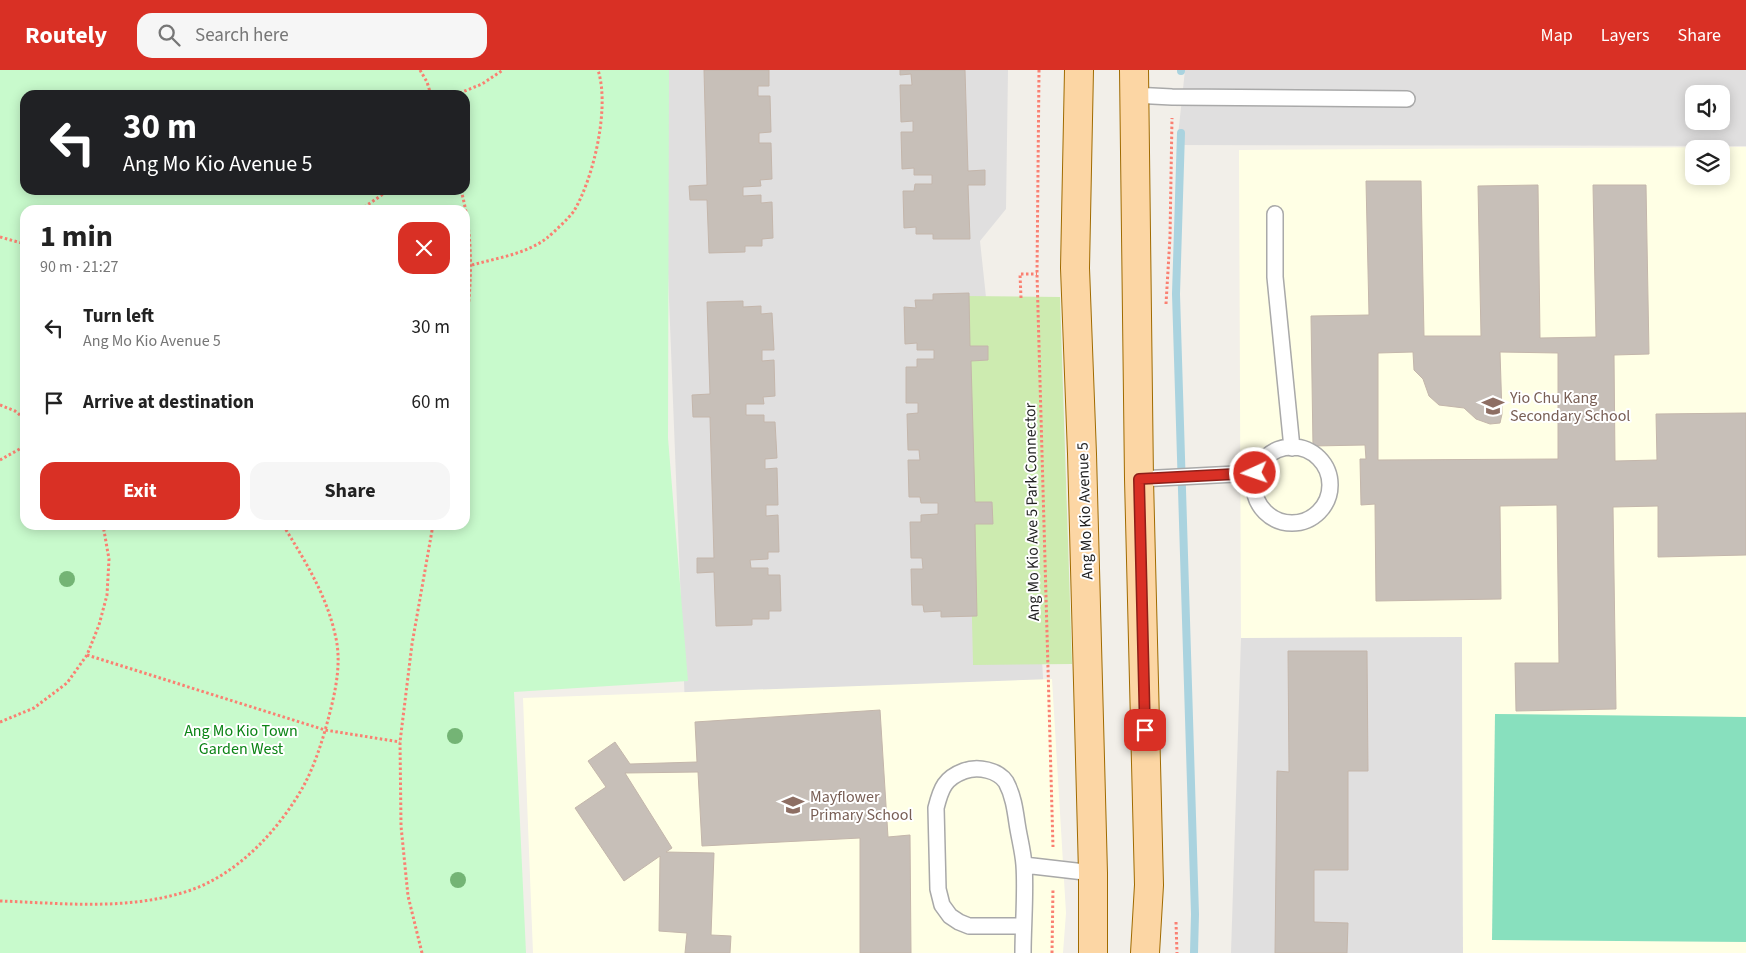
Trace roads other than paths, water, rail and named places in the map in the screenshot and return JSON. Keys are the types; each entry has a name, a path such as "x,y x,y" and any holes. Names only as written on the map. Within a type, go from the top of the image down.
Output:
{"main road":[{"name":"Ang Mo Kio Avenue 5","path":"1078,70 1075,268 1082,454 1093,873 1093,953"},
{"path":"1133,82 1139,479 1149,885 1145,953"}],"lane":[{"path":"1133,82 1172,97 1407,99"},
{"path":"1275,214 1275,276 1292,448"},
{"path":"1283,447 1304,448 1320,458 1330,476 1329,496 1318,514 1301,523 1281,522 1264,512 1254,494 1255,473 1266,456 1283,447"},
{"path":"1139,479 1255,473"},
{"path":"1023,926 969,926 950,916 942,905 938,888 936,808 944,784 952,776 968,770 980,769 994,772 1005,781 1014,801 1024,865 1023,953"},
{"path":"1024,865 1093,873"}],"waterway":[{"path":"1181,133 1176,294 1195,914 1194,953"}],"place":[{"name":"Yio Chu Kang Secondary School","path":"1493,406"},
{"name":"Mayflower Primary School","path":"793,805"}],"park label":[{"name":"Ang Mo Kio Town Garden West","path":"241,739"}]}
